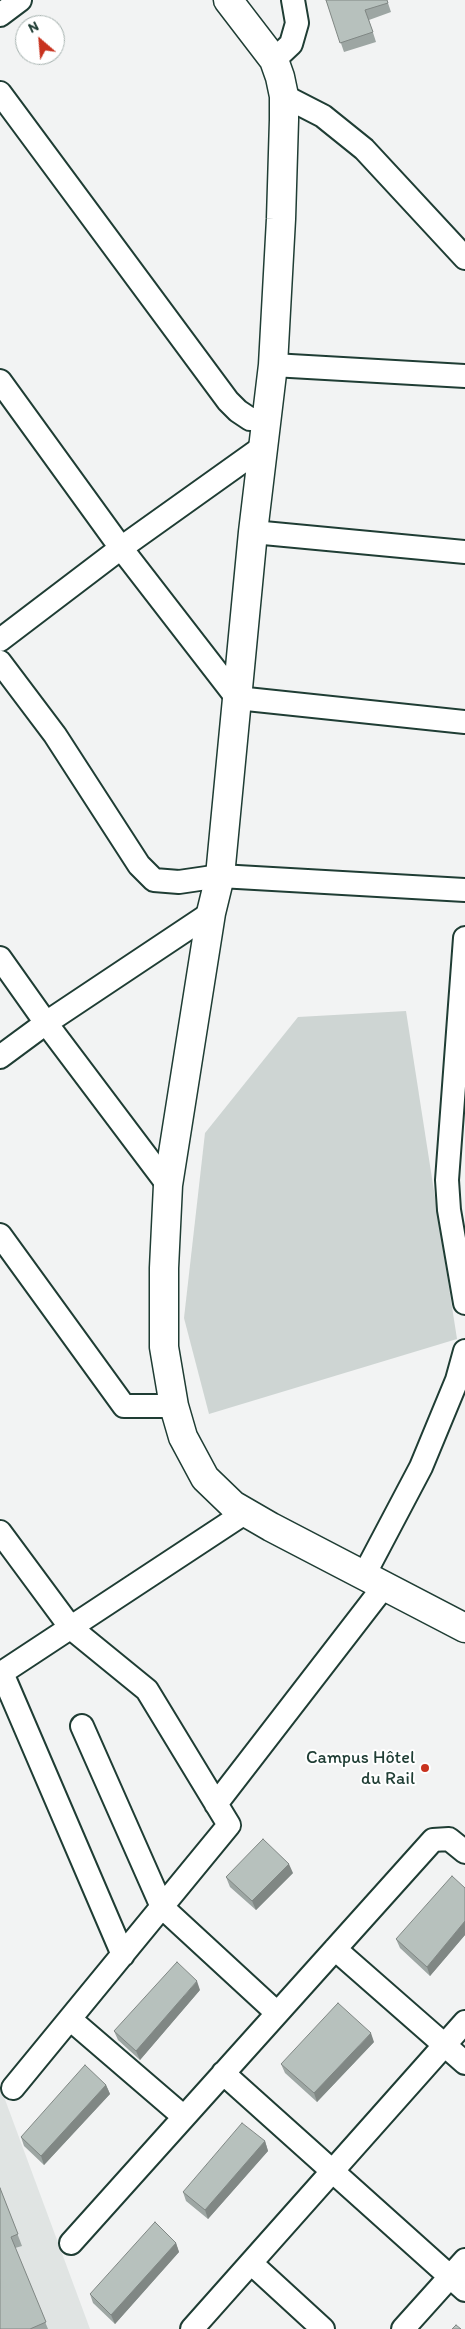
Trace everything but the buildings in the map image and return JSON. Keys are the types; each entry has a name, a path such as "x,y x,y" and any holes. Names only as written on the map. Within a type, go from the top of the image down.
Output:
{"street":[{"path":"0,15 20,0"},
{"path":"228,0 274,60 284,96 284,145 274,365 253,532 220,876 211,913 168,1185 164,1268 164,1347 174,1406 183,1437 205,1478 233,1504 246,1512 465,1628"},
{"path":"274,60 291,44 297,23 294,0"},
{"path":"0,93 228,401 250,419 267,419"},
{"path":"284,96 323,116 364,149 465,258"},
{"path":"274,365 465,376"},
{"path":"0,381 121,548 237,698 465,722"},
{"path":"0,640 121,548 264,446"},
{"path":"253,532 465,552"},
{"path":"0,662 55,735 139,865 154,880 179,882 220,876 465,890"},
{"path":"0,1057 46,1023 211,913"},
{"path":"465,938 447,1180 458,1222 465,1303"},
{"path":"0,958 46,1023 168,1185"},
{"path":"0,1235 124,1406 174,1406"},
{"path":"216,1804 374,1580 458,1380 465,1351"},
{"path":"123,1955 1,1674 246,1512"},
{"path":"0,1532 71,1628 147,1690 229,1825 13,2088"},
{"path":"82,1726 162,1907 277,2013"},
{"path":"71,2243 432,1840 449,1838 465,1852"},
{"path":"335,1949 465,2063"},
{"path":"70,2019 184,2117"},
{"path":"192,2329 465,2022"},
{"path":"223,2073 458,2283"},
{"path":"403,2329 458,2283 465,2260"},
{"path":"251,2263 323,2329"}],"shaded area":[{"path":"406,1011 457,1339 209,1414 184,1318 205,1133 298,1017"},
{"path":"0,2086 90,2329 0,2329"}],"place":[{"name":"Campus Hôtel du Rail","path":"425,1768"}]}
